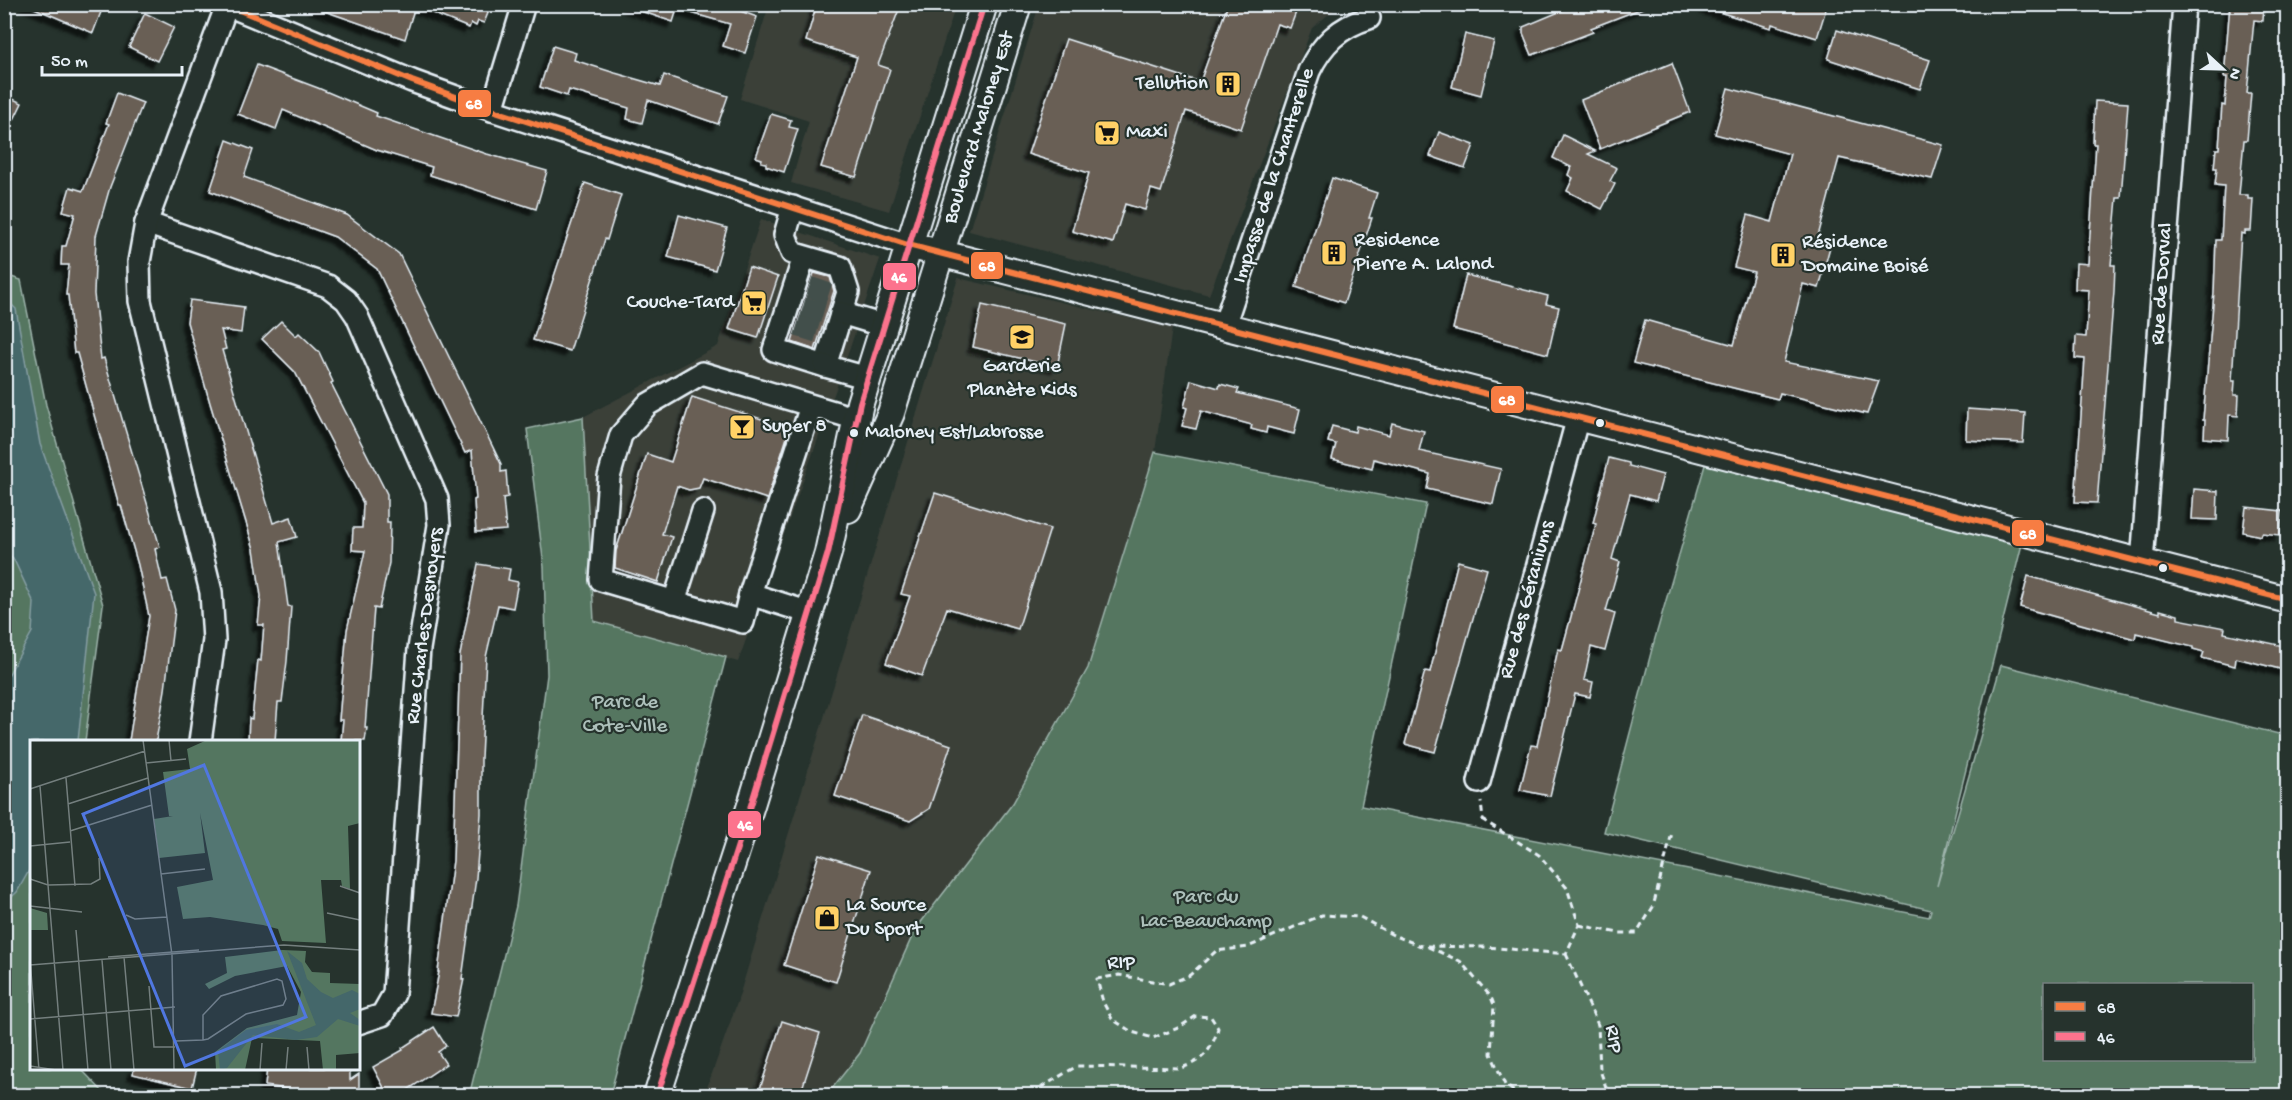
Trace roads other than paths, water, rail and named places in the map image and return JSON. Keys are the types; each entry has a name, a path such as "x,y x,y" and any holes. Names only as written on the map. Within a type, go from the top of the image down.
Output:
{"main road":[{"name":"Boulevard Maloney Est","path":"657,1095 751,805 828,554 868,378 984,4"},
{"name":"Boulevard Maloney Est","path":"828,554 891,413 1018,4"},
{"path":"908,245 2288,600"}],"street":[{"path":"492,110 524,4"},
{"name":"Rue de Dorval","path":"2142,563 2184,4"},
{"path":"200,740 214,640 211,592 140,301 139,262 146,223 226,5 412,81 492,110 908,245"},
{"name":"Impasse de la Chanterelle","path":"1224,326 1308,71 1318,52 1340,30 1369,18"},
{"path":"793,207 785,235 792,253 840,267 848,292 834,316 825,366"},
{"name":"Rue Charles-Desnoyers","path":"146,223 328,286 346,300 357,316 437,499 440,525 419,649 394,994 382,1015 360,1022"},
{"path":"804,257 796,305 774,350 868,378"},
{"path":"834,316 884,326"},
{"path":"812,406 750,594 743,622 601,579 609,477 621,435 647,405 702,373 812,406 857,420"},
{"name":"Rue des Géraniums","path":"1479,782 1578,417"},
{"path":"674,602 703,511"},
{"path":"750,594 810,613"}],"water":[{"path":"5,298 16,309 40,444 94,593 78,740 30,740 30,869 17,892 5,903 5,681 32,632 34,603 15,562 5,548"}],"tunnel":[{"path":"809,287 833,295"},
{"path":"803,307 827,314"},
{"path":"797,326 820,333"}],"place":[{"name":"Tellution","path":"1228,84"},
{"name":"Maxi","path":"1107,133"},
{"name":"Residence Pierre A. Lalond","path":"1334,253"},
{"name":"Résidence Domaine Boisé","path":"1783,255"},
{"name":"Couche-Tard","path":"754,303"},
{"name":"Garderie Planète Kids","path":"1022,337"},
{"name":"Super 8","path":"742,427"},
{"name":"Maloney Est/Labrosse","path":"854,433"},
{"name":"La Source Du Sport","path":"827,918"}],"park label":[{"name":"Parc de Cote-Ville","path":"625,715"},
{"name":"Parc du Lac-Beauchamp","path":"1206,910"}]}
